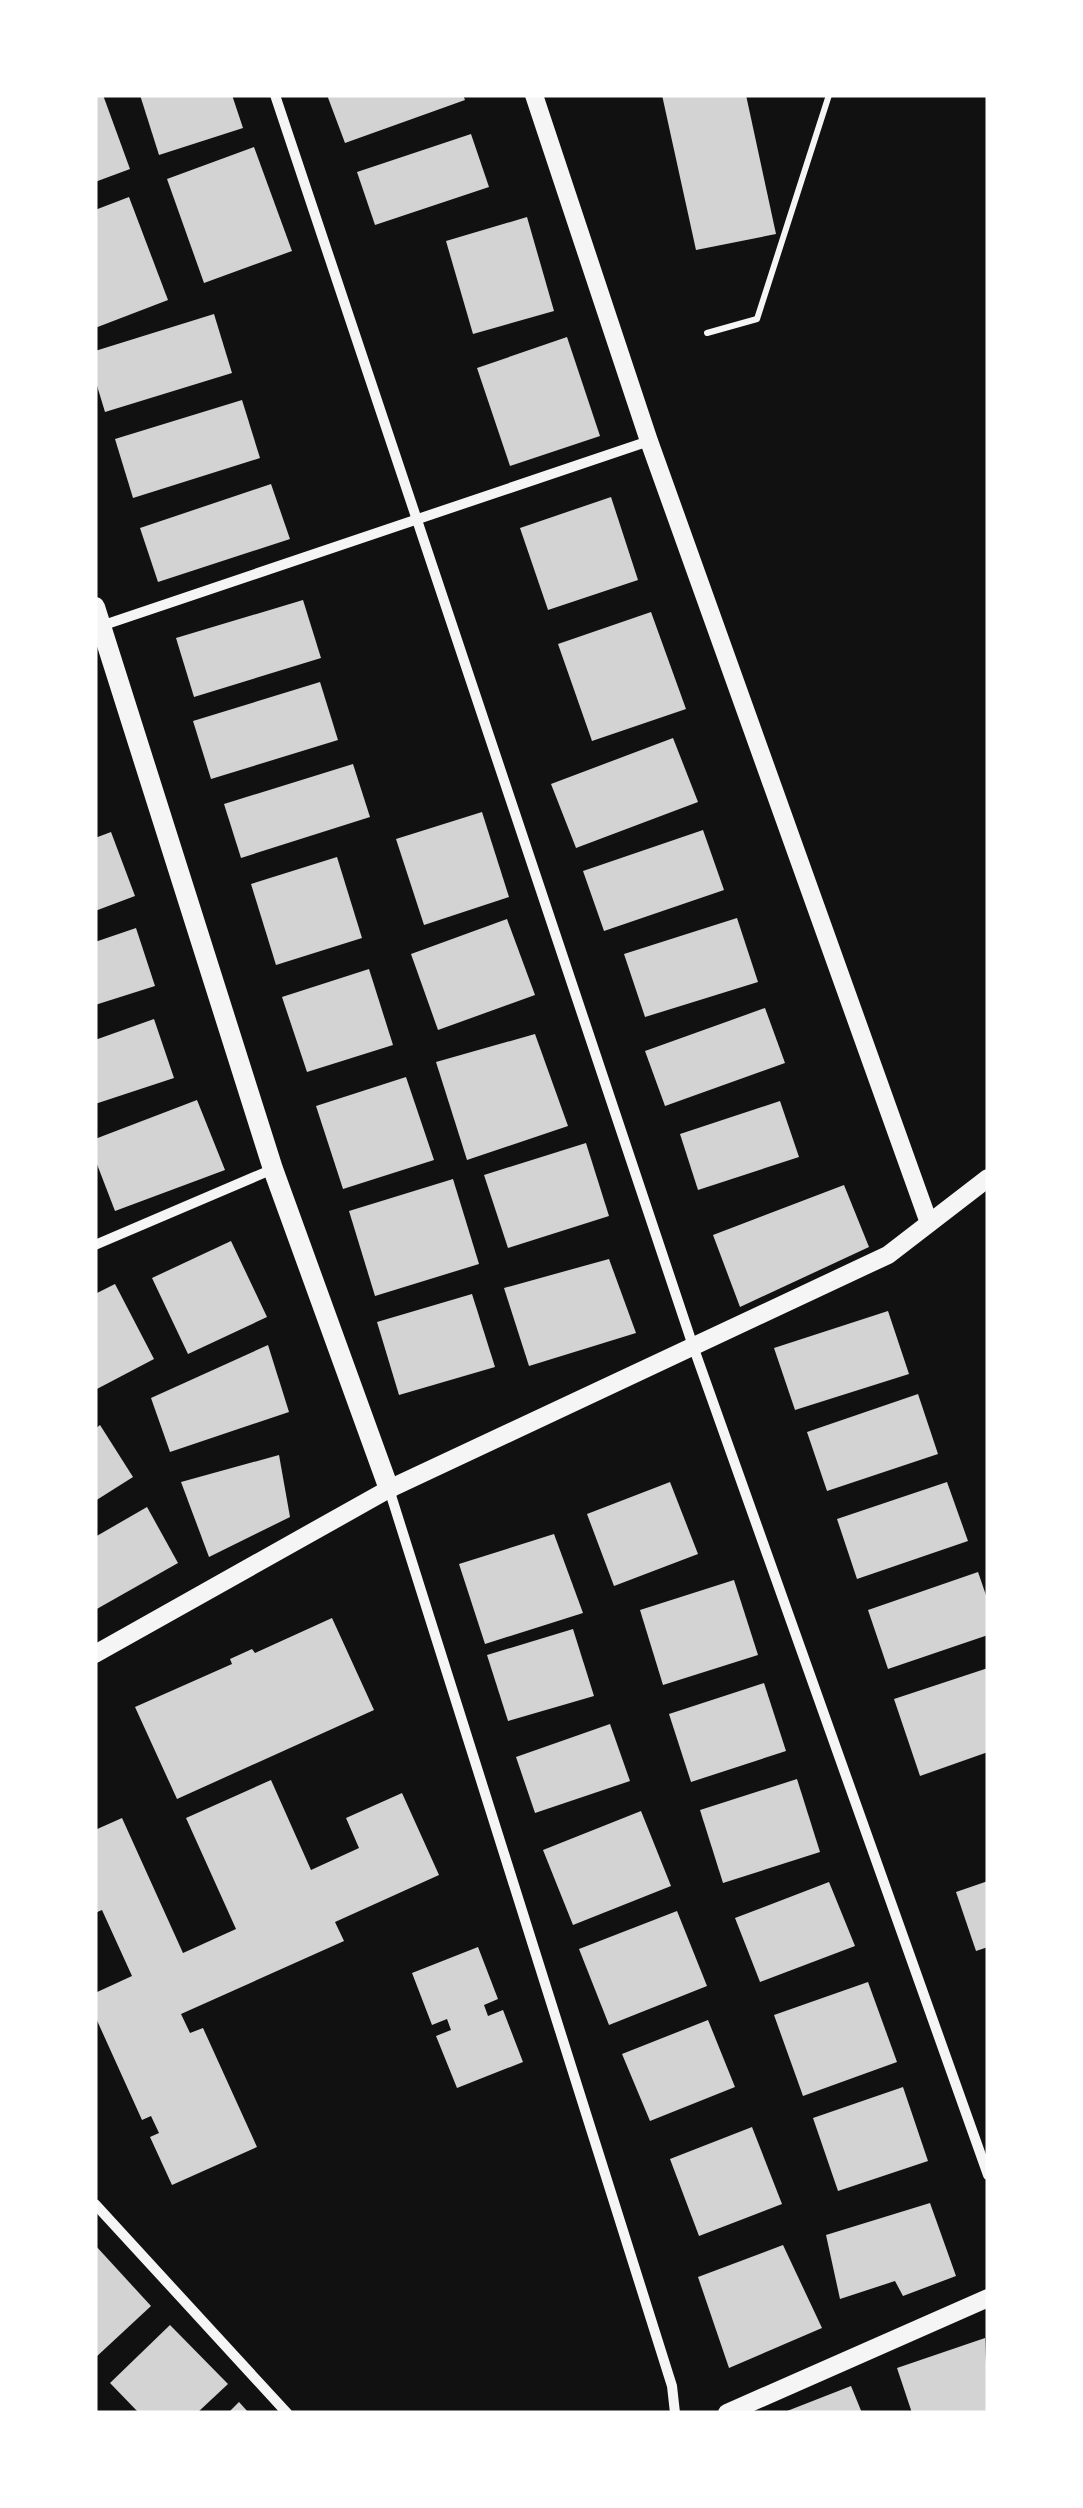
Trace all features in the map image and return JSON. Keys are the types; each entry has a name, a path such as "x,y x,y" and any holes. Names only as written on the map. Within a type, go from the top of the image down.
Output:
{"main road":[{"path":"98,616 273,1169 390,1489"}],"street":[{"path":"275,95 693,1346 988,2174"},
{"path":"534,95 649,441 928,1223"},
{"path":"98,616 420,520 649,441"},
{"path":"95,1246 273,1169"},
{"path":"95,1654 390,1489 888,1256 988,1178"},
{"path":"390,1489 672,2386 675,2413"},
{"path":"95,2204 287,2413"},
{"path":"726,2413 988,2298"}],"path":[{"path":"707,333 757,319 828,95"}],"building":[{"path":"95,95 103,95 130,169 95,182"},
{"path":"140,95 232,95 243,128 159,155"},
{"path":"327,95 463,95 465,100 345,143"},
{"path":"662,95 746,95 776,234 696,250"},
{"path":"471,134 489,187 375,225 357,172"},
{"path":"254,147 292,251 204,283 167,179"},
{"path":"129,197 168,300 95,328 95,210"},
{"path":"527,217 554,311 473,334 446,241"},
{"path":"214,314 232,373 105,412 95,379 95,351"},
{"path":"567,337 600,436 510,466 477,368"},
{"path":"242,400 260,458 133,498 115,439"},
{"path":"271,484 290,539 158,582 140,528"},
{"path":"611,497 638,580 548,610 520,528"},
{"path":"303,600 321,658 194,697 176,638"},
{"path":"651,612 686,709 592,741 558,644"},
{"path":"320,682 338,740 211,779 193,721"},
{"path":"673,738 698,802 576,848 551,784"},
{"path":"353,764 370,817 241,858 224,804"},
{"path":"482,812 509,897 424,925 396,839"},
{"path":"703,830 724,890 604,931 583,871"},
{"path":"111,832 135,896 95,911 95,838"},
{"path":"337,857 362,938 276,965 251,884"},
{"path":"737,918 758,982 645,1017 624,954"},
{"path":"507,919 535,995 438,1030 411,954"},
{"path":"136,928 155,986 95,1005 95,942"},
{"path":"369,969 393,1045 307,1072 282,997"},
{"path":"765,1008 785,1063 665,1106 645,1051"},
{"path":"154,1019 174,1078 95,1104 95,1040"},
{"path":"535,1034 568,1126 467,1160 436,1062"},
{"path":"406,1077 434,1160 343,1189 316,1106"},
{"path":"197,1100 225,1170 115,1211 95,1159 95,1139"},
{"path":"780,1101 799,1157 698,1190 680,1134"},
{"path":"586,1143 609,1216 508,1248 484,1175"},
{"path":"453,1179 479,1264 375,1296 349,1211"},
{"path":"844,1185 869,1247 740,1307 713,1235"},
{"path":"231,1241 267,1317 188,1354 152,1278"},
{"path":"609,1259 636,1333 529,1366 504,1288"},
{"path":"115,1284 154,1359 95,1390 95,1294"},
{"path":"472,1294 495,1367 399,1395 377,1322"},
{"path":"888,1311 909,1374 795,1410 774,1348"},
{"path":"268,1345 289,1412 170,1452 151,1398"},
{"path":"918,1394 938,1454 827,1491 807,1432"},
{"path":"100,1425 133,1477 95,1501 95,1429"},
{"path":"279,1455 290,1517 209,1557 181,1482"},
{"path":"670,1482 698,1554 614,1586 587,1514"},
{"path":"947,1482 968,1541 857,1579 837,1519"},
{"path":"147,1507 178,1563 95,1610 95,1537"},
{"path":"554,1534 583,1613 485,1644 459,1564"},
{"path":"978,1572 988,1601 988,1635 888,1669 868,1610"},
{"path":"734,1580 758,1655 663,1685 640,1610"},
{"path":"332,1618 374,1710 177,1799 135,1707 232,1664 230,1659 252,1649 255,1653"},
{"path":"573,1629 594,1696 508,1721 487,1655"},
{"path":"988,1668 988,1752 920,1776 894,1699"},
{"path":"764,1683 786,1751 691,1782 669,1714"},
{"path":"610,1724 630,1781 535,1813 516,1757"},
{"path":"797,1779 820,1852 723,1883 700,1810"},
{"path":"271,1780 311,1870 359,1848 346,1818 402,1793 439,1875 335,1922 344,1941 181,2014 190,2033 203,2028 257,2147 172,2185 150,2137 159,2133 151,2116 142,2120 95,2016 95,1993 132,1976 102,1910 95,1913 95,1830 122,1818 183,1953 236,1929 186,1818"},
{"path":"641,1811 671,1886 573,1925 543,1850"},
{"path":"988,1881 988,1947 976,1951 956,1892"},
{"path":"829,1882 855,1946 760,1982 735,1918"},
{"path":"677,1911 707,1986 609,2025 579,1949"},
{"path":"478,1947 498,1999 484,2005 488,2016 503,2010 523,2062 457,2088 436,2036 451,2030 447,2019 432,2025 412,1973"},
{"path":"868,1982 897,2062 803,2096 774,2015"},
{"path":"708,2020 735,2087 650,2121 622,2054"},
{"path":"903,2087 928,2161 838,2191 813,2118"},
{"path":"752,2127 782,2204 699,2236 670,2159"},
{"path":"930,2203 956,2276 903,2296 895,2281 840,2299 826,2235"},
{"path":"95,2245 151,2306 95,2358"},
{"path":"783,2245 822,2328 729,2368 698,2277"},
{"path":"170,2325 228,2384 197,2413 139,2413 110,2383"},
{"path":"985,2338 988,2413 912,2413 897,2368"},
{"path":"851,2386 862,2413 782,2413"},
{"path":"239,2402 249,2413 228,2413"}]}
